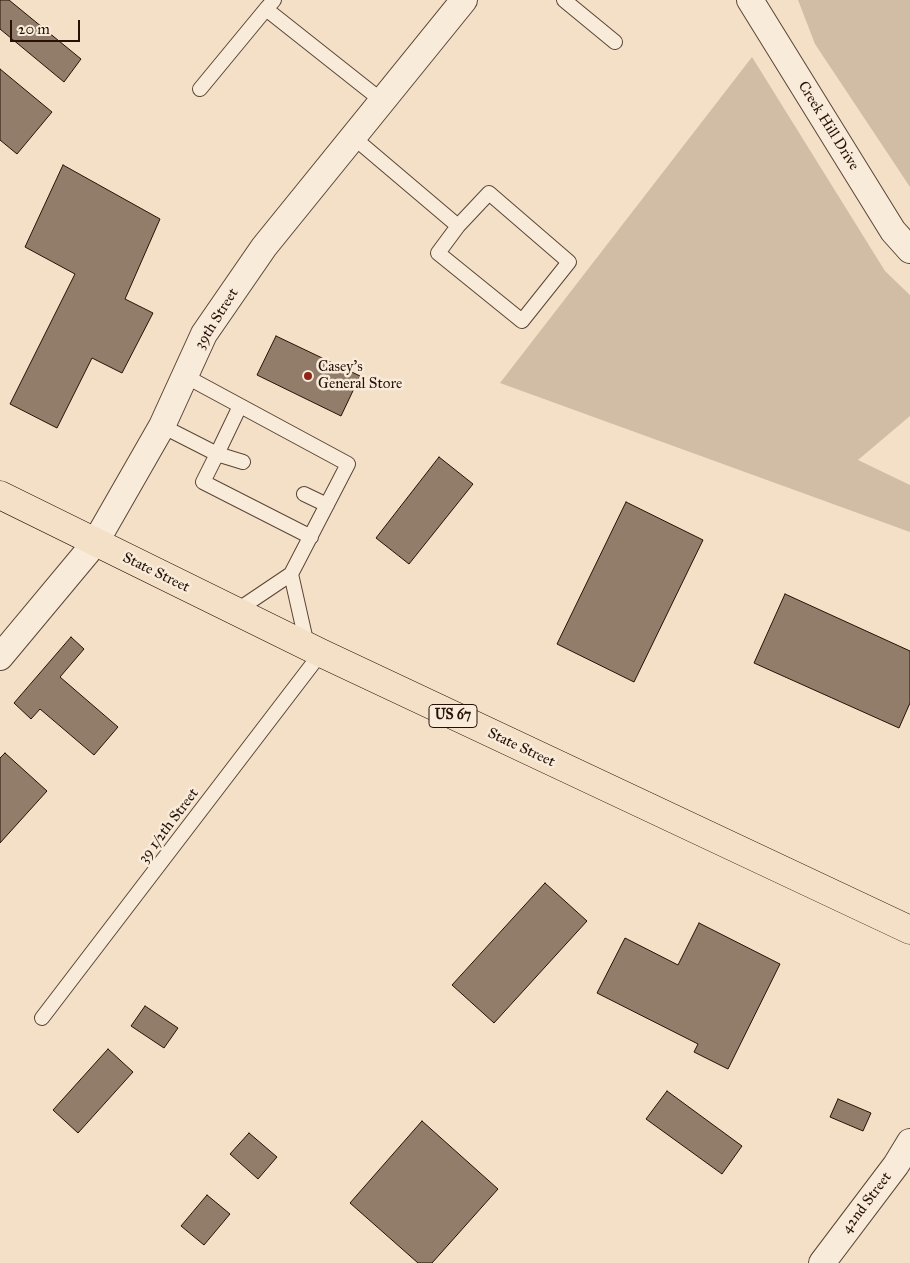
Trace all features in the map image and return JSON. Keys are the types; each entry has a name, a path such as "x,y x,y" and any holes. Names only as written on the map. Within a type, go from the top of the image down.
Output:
{"main road":[{"name":"State Street","path":"0,496 314,650 910,930"}],"street":[{"name":"39th Street","path":"0,657 96,543 162,426 204,334 264,247 381,100 464,0"},
{"name":"Creek Hill Drive","path":"750,0 893,231 910,250"},
{"name":"42nd Street","path":"822,1263 896,1165 910,1142"}],"lane":[{"path":"564,0 615,42"},
{"path":"200,89 270,5 381,100"},
{"path":"353,137 458,226"},
{"path":"489,193 569,262 522,321 438,253 458,226 489,193"},
{"path":"185,376 348,464 291,574 236,612"},
{"path":"240,406 204,482 311,537"},
{"path":"162,426 217,454 243,462"},
{"path":"304,494 327,505"},
{"path":"291,574 314,650"},
{"name":"39 1/2th Street","path":"42,1018 314,650"}],"shaded area":[{"path":"798,0 910,0 910,187 815,44"},
{"path":"752,57 885,271 910,295 910,416 858,460 910,485 910,532 500,383"}],"building":[{"path":"0,0 9,0 81,59 64,82 0,29"},
{"path":"0,69 52,112 17,154 0,140"},
{"path":"63,165 160,219 125,299 153,313 122,373 92,358 57,428 10,404 75,274 25,247"},
{"name":"Casey's General Store","path":"276,336 360,376 341,416 257,375"},
{"path":"439,457 473,484 409,564 376,538"},
{"path":"626,502 703,540 634,682 557,644"},
{"path":"785,594 910,651 910,703 899,728 754,663"},
{"path":"71,637 84,649 60,677 118,727 94,755 40,709 31,719 14,703"},
{"path":"5,753 47,791 0,843 0,758"},
{"path":"545,883 587,921 494,1023 452,985"},
{"path":"699,923 780,964 728,1069 694,1052 698,1044 597,993 625,938 678,965"},
{"path":"145,1006 178,1028 164,1048 131,1026"},
{"path":"108,1049 133,1072 78,1133 53,1110"},
{"path":"667,1091 742,1146 722,1174 646,1119"},
{"path":"838,1099 871,1113 863,1131 830,1117"},
{"path":"422,1121 498,1189 432,1263 418,1263 350,1203"},
{"path":"249,1133 277,1157 258,1179 230,1154"},
{"path":"207,1195 230,1214 204,1245 181,1226"}],"place":[{"name":"Casey's General Store","path":"308,376"}]}
